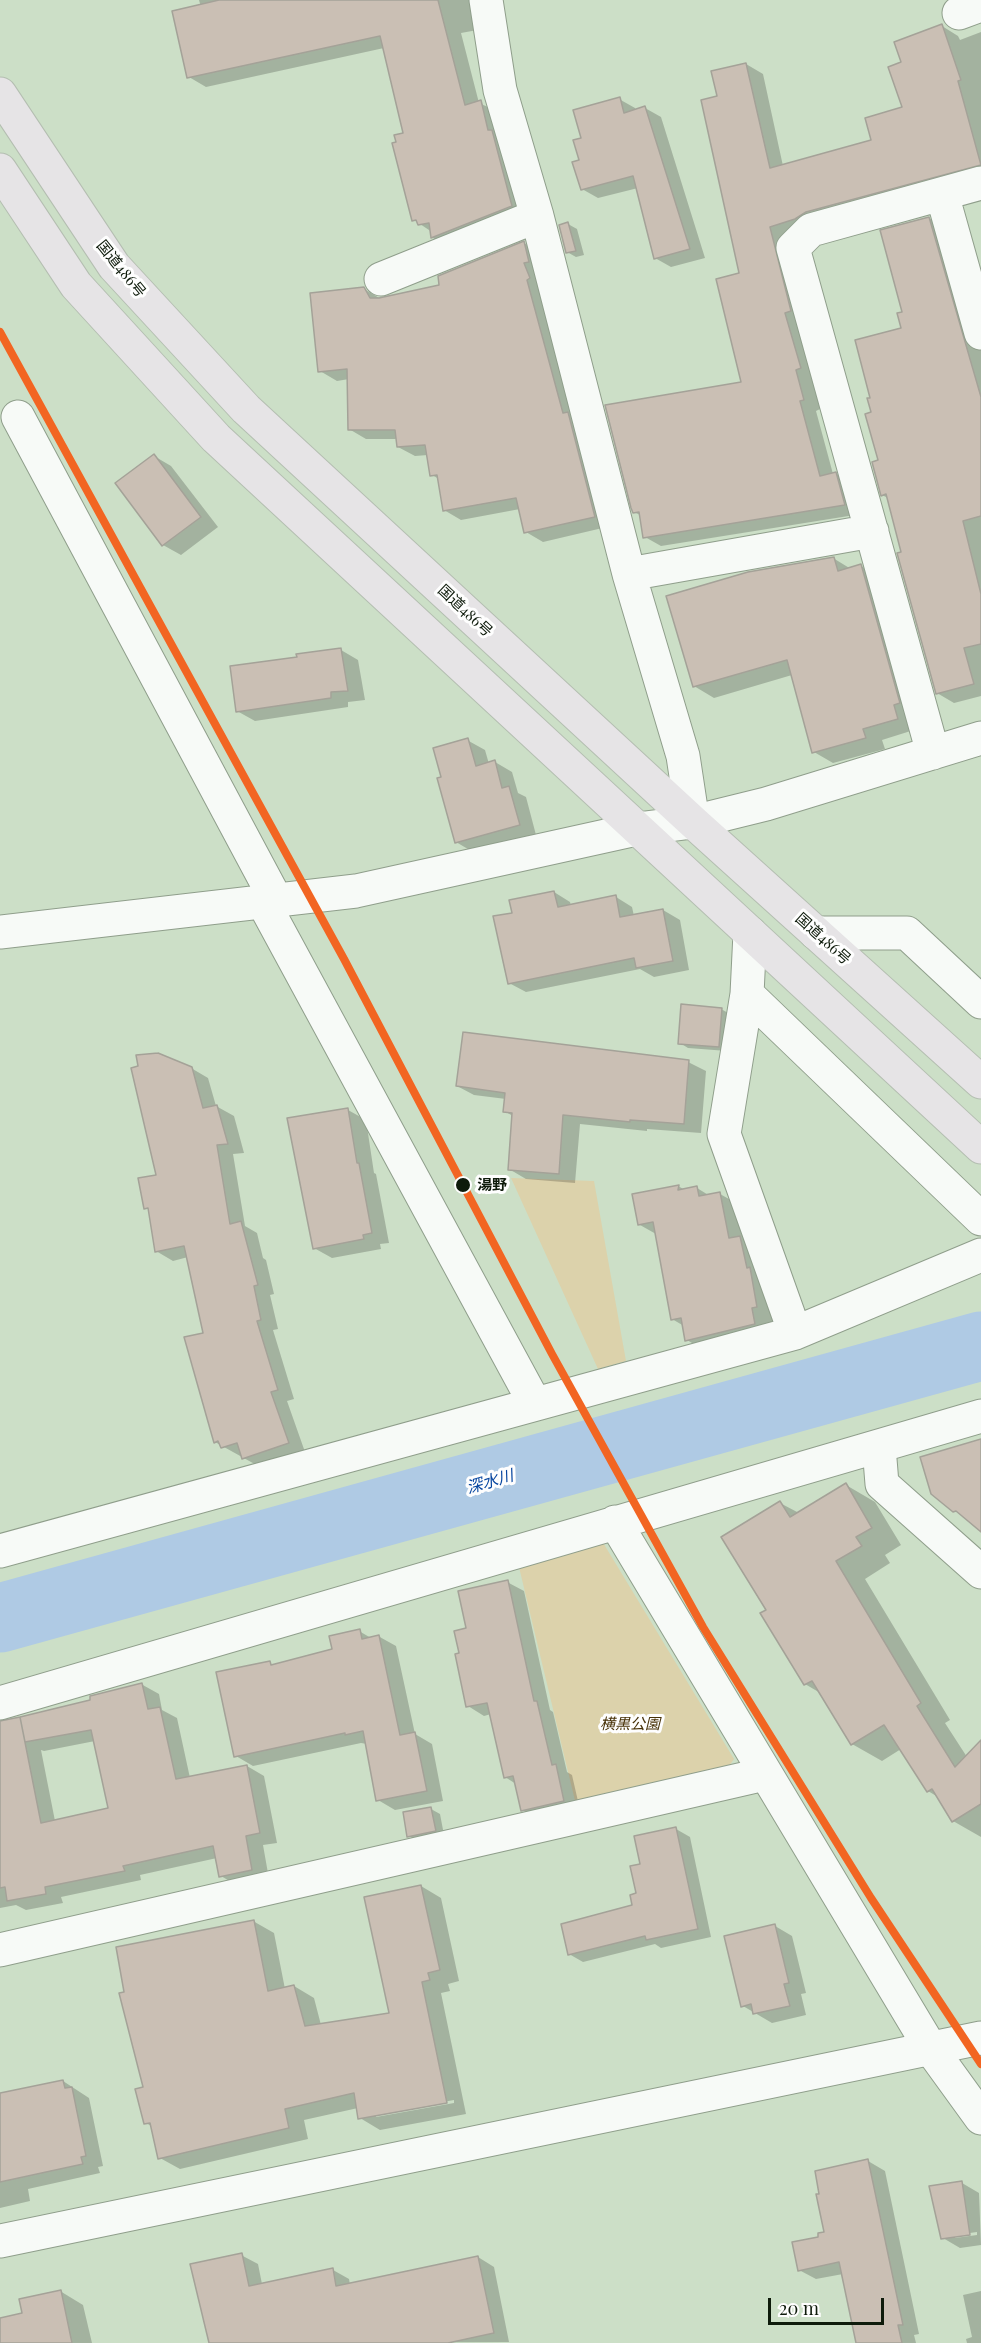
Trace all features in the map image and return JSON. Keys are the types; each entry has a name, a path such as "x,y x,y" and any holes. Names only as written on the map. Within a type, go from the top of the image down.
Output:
{"highway":[{"name":"国道486号","path":"0,94 114,266 246,409 693,822 981,1082"},
{"path":"0,170 76,285 216,438 981,1147"}],"street":[{"path":"486,0 500,90 537,216 629,574 683,756 693,822"},
{"path":"933,753 793,248 811,230 981,183"},
{"path":"942,194 981,333"},
{"path":"381,279 537,216"},
{"path":"18,417 269,901 535,1404"},
{"path":"629,574 872,531"},
{"path":"0,932 356,891 638,829 693,822 766,804 981,738"},
{"path":"750,933 747,994 724,1134 795,1332"},
{"path":"816,933 907,933 981,1002"},
{"path":"747,994 981,1219"},
{"path":"0,1551 795,1332 981,1255"},
{"path":"0,1703 981,1416"},
{"path":"879,1447 882,1484 981,1572"},
{"path":"615,1522 931,2049 981,2118"},
{"path":"0,1950 765,1774"},
{"path":"0,2241 981,2038"}],"green space":[{"path":"511,1178 594,1181 626,1361 598,1369"},
{"name":"横黒公園","path":"602,1541 734,1759 720,1779 576,1805 519,1567"}],"building":[{"path":"219,0 438,0 465,105 481,100 488,130 492,130 512,206 431,238 429,223 418,225 416,220 412,221 392,143 396,142 394,135 403,133 380,36 187,78 172,11"},
{"path":"942,24 961,80 958,81 981,165 806,212 795,219 770,227 791,311 785,313 801,368 796,370 804,400 800,401 820,476 836,472 845,505 643,538 639,512 633,513 631,508 605,405 741,382 716,279 739,273 701,100 717,96 711,71 746,63 770,168 871,140 865,118 902,107 888,67 901,62 894,42"},
{"path":"620,97 624,113 645,106 690,249 654,259 633,176 581,190 572,162 579,160 573,140 581,138 573,110"},
{"path":"929,217 981,397 981,516 963,521 981,594 981,644 964,648 974,684 936,694 897,553 901,552 886,494 881,496 872,462 878,460 865,414 871,412 867,398 870,398 855,340 901,328 897,313 902,312 880,230"},
{"path":"568,222 576,251 566,253 559,225"},
{"path":"524,241 529,262 524,263 530,278 527,280 563,413 568,412 595,517 524,533 516,498 443,511 437,475 430,476 425,445 397,447 395,430 348,430 347,369 318,372 310,293 364,287 370,298 379,298 439,285 438,276"},
{"path":"154,454 201,517 162,546 115,483"},
{"path":"834,557 838,571 861,564 900,703 894,705 898,719 863,729 866,738 812,753 787,660 693,687 666,596 748,572"},
{"path":"341,648 348,691 331,692 331,698 236,712 230,666 297,657 296,654"},
{"path":"468,738 476,766 495,760 502,788 509,786 520,825 455,843 437,778 441,777 433,748"},
{"path":"554,891 558,907 616,895 620,917 663,909 673,961 636,968 634,958 508,984 493,916 512,913 509,900"},
{"path":"681,1004 722,1008 719,1047 678,1044"},
{"path":"463,1032 689,1060 684,1124 630,1120 630,1122 563,1115 559,1174 508,1170 512,1113 503,1112 505,1093 456,1086"},
{"path":"158,1053 192,1067 203,1108 217,1105 228,1144 217,1145 230,1224 241,1221 258,1285 254,1286 261,1320 257,1321 278,1390 271,1392 289,1443 242,1459 237,1443 221,1448 218,1441 214,1443 184,1337 203,1333 184,1246 155,1252 148,1208 144,1209 138,1178 156,1175 131,1068 138,1066 136,1055"},
{"path":"348,1108 372,1233 363,1235 364,1239 313,1249 287,1118"},
{"path":"679,1185 678,1190 697,1186 699,1196 720,1192 729,1238 740,1236 747,1268 750,1267 757,1307 752,1308 755,1324 685,1341 681,1318 671,1320 653,1222 638,1225 632,1194"},
{"path":"981,1439 981,1532 931,1494 920,1457"},
{"path":"846,1483 872,1528 856,1537 862,1546 836,1561 921,1703 917,1706 955,1767 981,1740 981,1804 952,1822 932,1789 927,1792 884,1725 851,1745 812,1681 804,1685 760,1613 766,1610 721,1537 780,1501 790,1517"},
{"path":"508,1580 534,1701 537,1701 552,1765 556,1764 564,1801 521,1811 513,1776 504,1778 487,1703 466,1707 455,1654 459,1653 454,1631 466,1628 458,1591"},
{"path":"360,1629 362,1639 379,1635 400,1735 415,1732 427,1791 376,1801 363,1731 234,1757 216,1672 270,1661 271,1665 332,1649 329,1636"},
{"path":"142,1683 148,1709 160,1707 176,1779 247,1765 260,1833 246,1836 252,1870 219,1877 213,1846 123,1866 125,1871 45,1887 46,1894 7,1901 5,1887 0,1888 0,1721 90,1700 90,1696","holes":["20,1717 25,1742 91,1730 108,1808 41,1823"]},
{"path":"431,1807 436,1831 407,1837 403,1812"},
{"path":"676,1827 698,1929 646,1940 645,1936 568,1955 561,1924 632,1905 630,1895 636,1893 630,1866 640,1864 634,1836"},
{"path":"421,1885 440,1970 428,1973 430,1980 422,1982 447,2103 358,2119 354,2093 285,2109 289,2128 158,2159 150,2123 144,2124 135,2089 143,2087 119,1993 124,1992 116,1947 254,1920 268,1991 294,1985 305,2026 389,2013 364,1897"},
{"path":"775,1924 789,1983 784,1984 790,2006 753,2014 751,2004 741,2007 724,1936"},
{"path":"63,2080 65,2088 72,2087 86,2156 81,2157 83,2164 0,2182 0,2093"},
{"path":"868,2159 903,2325 898,2325 902,2343 856,2343 839,2262 798,2271 792,2242 818,2237 818,2233 824,2232 816,2194 819,2194 815,2171"},
{"path":"962,2181 970,2235 941,2239 929,2186"},
{"path":"242,2253 249,2286 333,2268 336,2286 478,2256 494,2333 448,2343 209,2343 190,2264"},
{"path":"61,2290 72,2343 0,2343 0,2318 22,2313 19,2299"}],"waterway":[{"name":"深水川","path":"0,1618 981,1346"}],"transit line":[{"path":"0,332 344,959 552,1354 703,1627 871,1898 981,2064"}],"place":[{"name":"湯野","path":"463,1185"}]}
